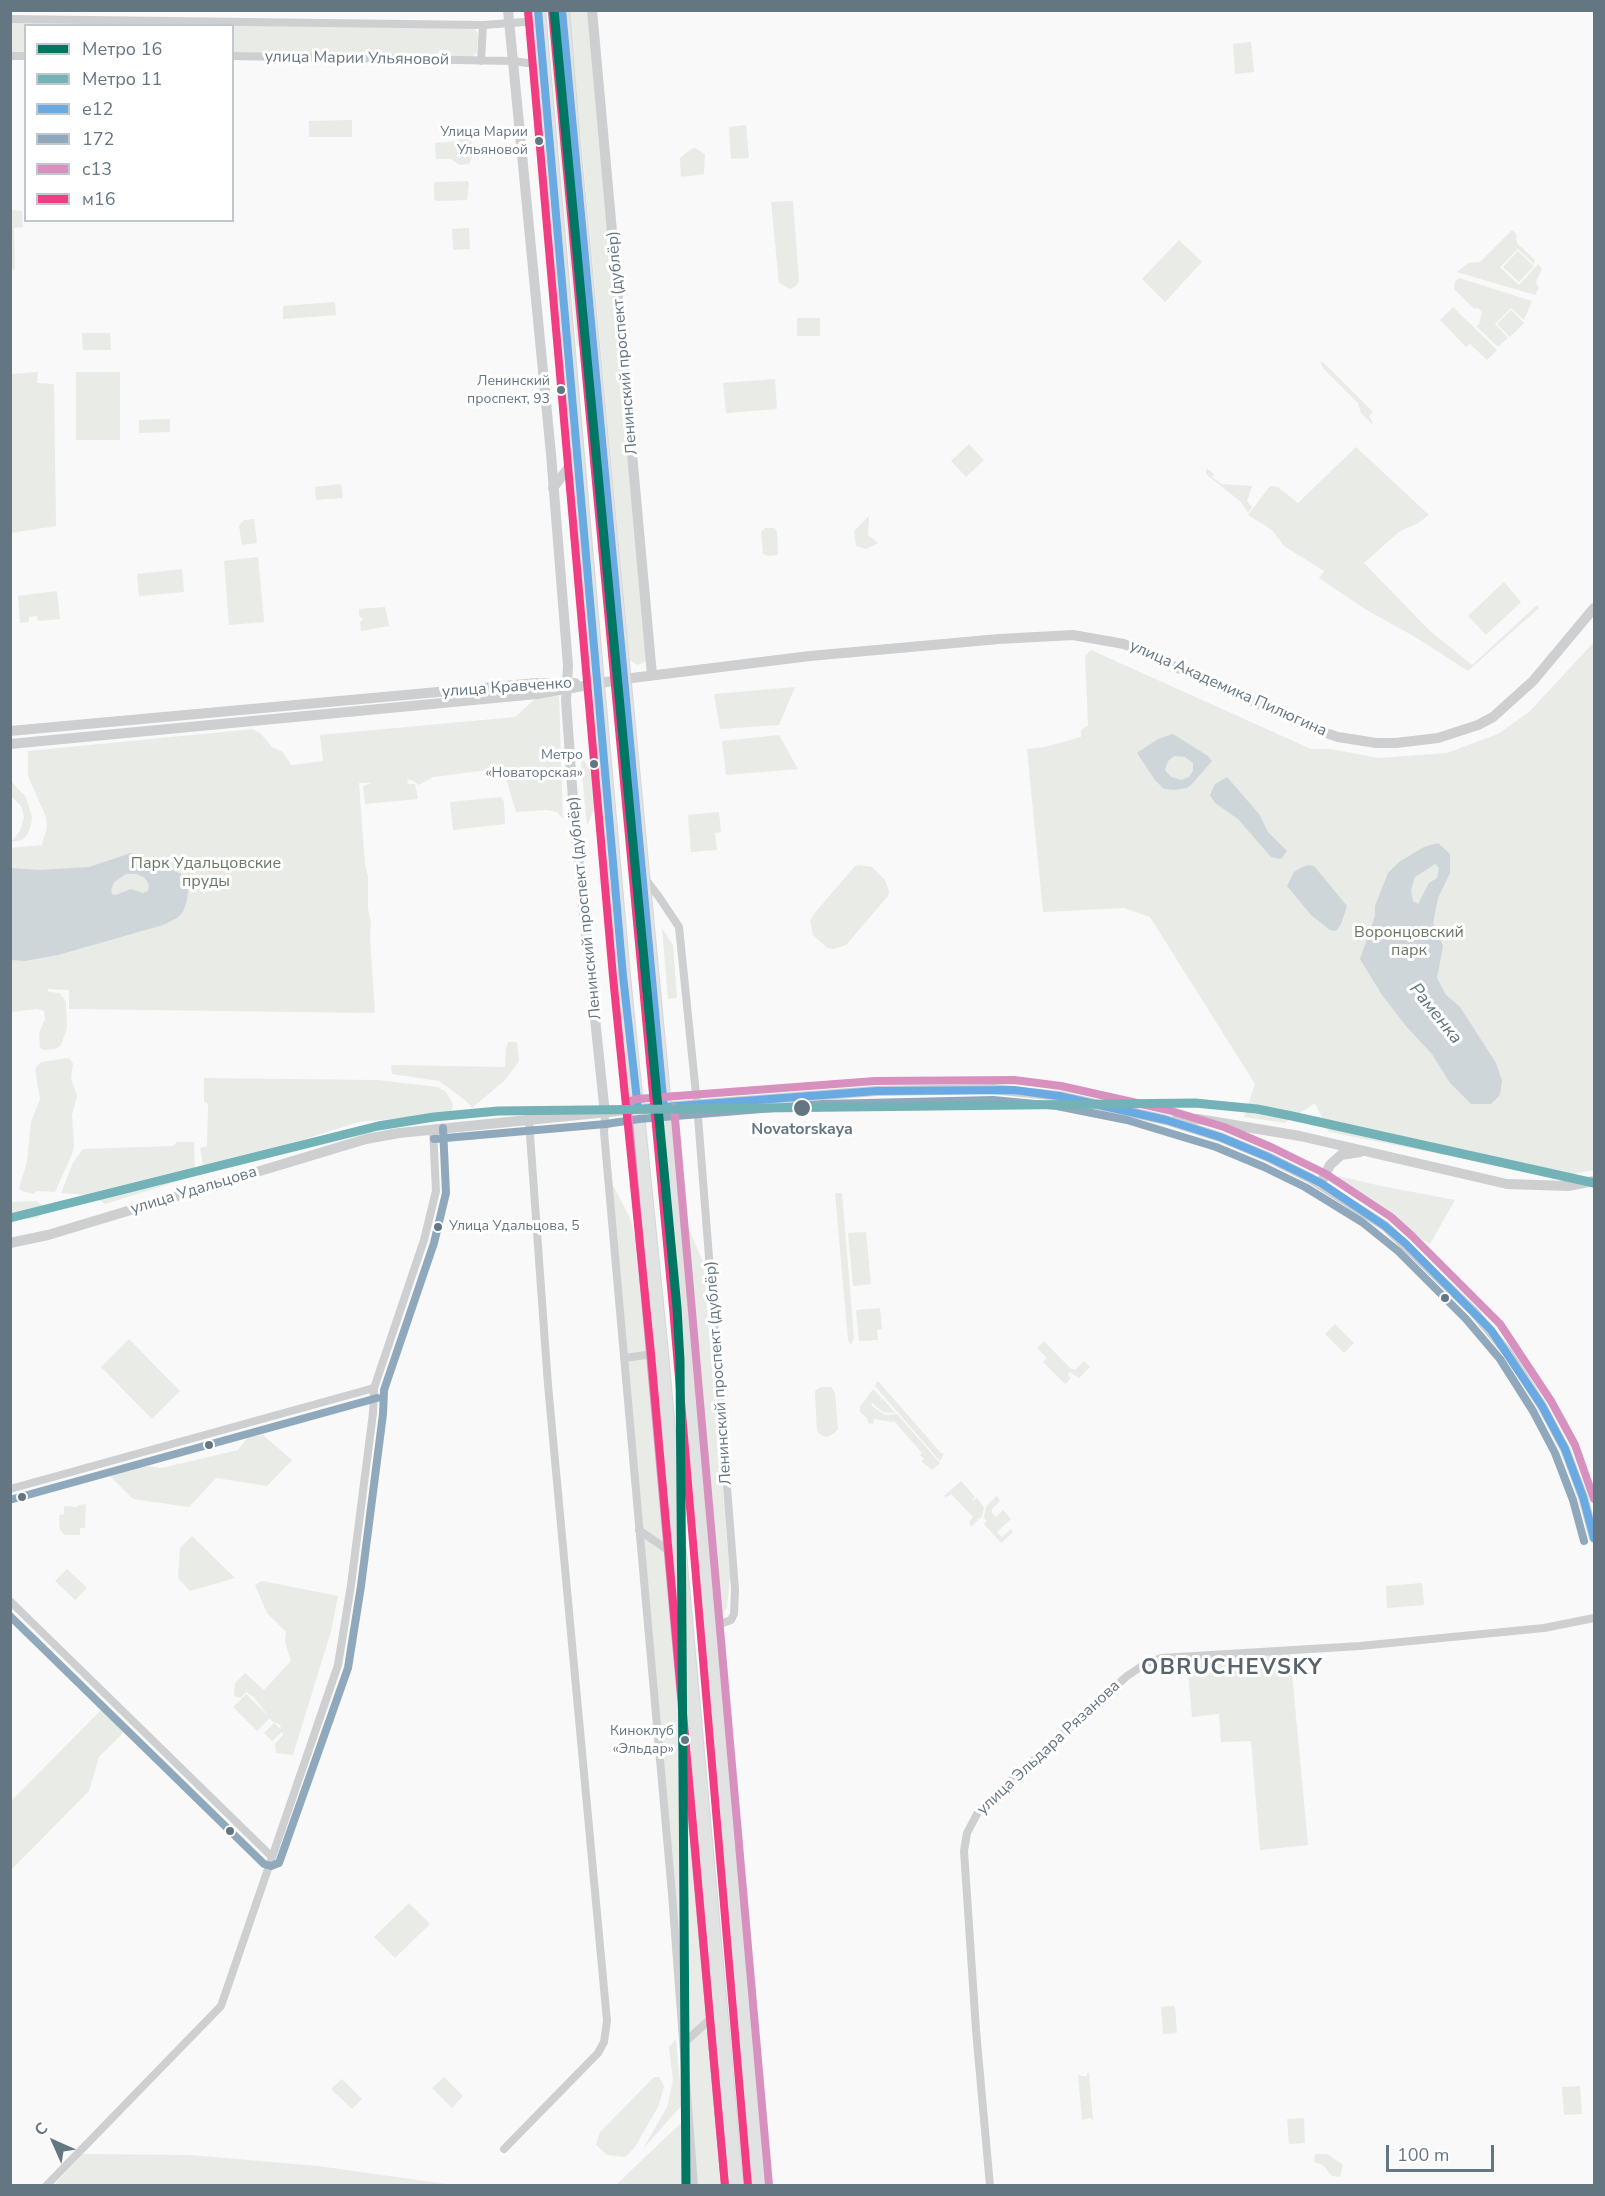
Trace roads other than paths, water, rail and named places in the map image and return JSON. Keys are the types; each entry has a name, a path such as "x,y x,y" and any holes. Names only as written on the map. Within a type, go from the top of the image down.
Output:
{"main road":[{"path":"562,10 664,1108 759,2186"},
{"path":"539,16 623,976 661,1353 736,2186"}],"street":[{"name":"Ленинский проспект (дублёр)","path":"508,10 548,420 568,686 566,700 575,828 605,1114"},
{"name":"Ленинский проспект (дублёр)","path":"592,10 652,675"},
{"path":"10,19 483,25 509,23 539,16"},
{"path":"481,61 483,25"},
{"name":"улица Марии Ульяновой","path":"234,57 513,61 542,65"},
{"path":"553,488 578,455"},
{"name":"улица Академика Пилюгина","path":"597,684 652,675 884,649 1041,636 1092,637 1124,644 1150,654 1317,730 1357,741 1396,743 1438,738 1478,725 1493,717 1533,681 1594,608"},
{"name":"улица Кравченко","path":"10,733 41,728 537,683 568,686 597,684"},
{"name":"улица Кравченко","path":"10,744 537,694 568,686"},
{"path":"200,726 231,720 236,716 236,712"},
{"name":"Ленинский проспект (дублёр)","path":"642,876 679,927 698,1104 735,1589 734,1614 731,1620 723,1623 710,1623"},
{"name":"улица Удальцова","path":"10,1243 48,1235 366,1139 433,1129 638,1109 876,1091 993,1089 1059,1096 1166,1120"},
{"path":"605,1114 604,1132 684,2043 694,2186"},
{"path":"1166,1120 1198,1119 1300,1136 1507,1184 1568,1186 1594,1181"},
{"path":"1166,1120 1220,1137 1321,1183 1406,1243 1491,1330 1509,1353 1565,1449 1594,1538"},
{"path":"504,2149 598,2054 604,2042 607,2020 548,1385 529,1121"},
{"path":"46,2186 221,2006 271,1856 329,1694 340,1655 373,1413 374,1388 431,1217 436,1191 433,1129"},
{"path":"1321,1183 1330,1165 1341,1155 1349,1152 1369,1152"},
{"path":"624,1358 661,1353"},
{"path":"10,1489 374,1388"},
{"path":"639,1530 679,1558"},
{"path":"10,1601 271,1856"},
{"name":"улица Эльдара Рязанова","path":"990,2186 976,2030 964,1851 968,1833 977,1814 987,1802 1121,1681 1145,1664 1161,1658 1207,1657 1542,1629 1594,1618"},
{"path":"684,2043 719,2011"}],"water":[{"path":"1173,734 1208,756 1212,761 1187,788 1164,789 1155,780 1137,753 1158,739","holes":["1174,756 1185,757 1193,763 1193,771 1189,777 1181,780 1171,777 1165,770 1168,761"]},
{"path":"1227,777 1259,814 1268,832 1287,851 1281,859 1271,857 1238,819 1215,803 1210,795 1215,784"},
{"name":"Раменка","path":"1438,843 1450,854 1450,873 1438,898 1433,923 1443,946 1437,978 1446,995 1460,1007 1496,1063 1502,1081 1500,1095 1491,1104 1471,1104 1450,1083 1432,1054 1382,995 1360,959 1375,916 1375,906 1388,873 1399,862 1424,847","holes":["1435,864 1439,868 1437,878 1429,883 1418,904 1413,901 1411,890 1415,877"]},
{"path":"131,853 149,858 181,874 186,880 188,891 183,912 163,925 58,955 25,961 11,960 11,868 39,870 89,867","holes":["126,874 137,874 145,878 149,885 148,891 143,893 131,889 116,895 112,894 114,882"]},
{"path":"1309,865 1314,866 1347,906 1336,931 1330,930 1311,915 1287,886 1294,872"}],"metro line":[{"name":"16","path":"554,10 677,1308 680,1361 686,2186"},
{"name":"11","path":"10,1218 378,1126 434,1117 498,1111 1195,1103 1257,1109 1292,1116 1594,1183"}],"place":[{"name":"Улица Марии Ульяновой","path":"539,141"},
{"name":"Ленинский проспект, 93","path":"561,390"},
{"name":"Метро «Новаторская»","path":"594,764"},
{"name":"Novatorskaya","path":"802,1108"},
{"name":"Улица Удальцова, 5","path":"438,1227"},
{"name":"Киноклуб «Эльдар»","path":"685,1740"}],"district":[{"name":"OBRUCHEVSKY","path":"1232,1669"}],"park label":[{"name":"Парк Удальцовские пруды","path":"206,873"},
{"name":"Воронцовский парк","path":"1409,942"}]}
